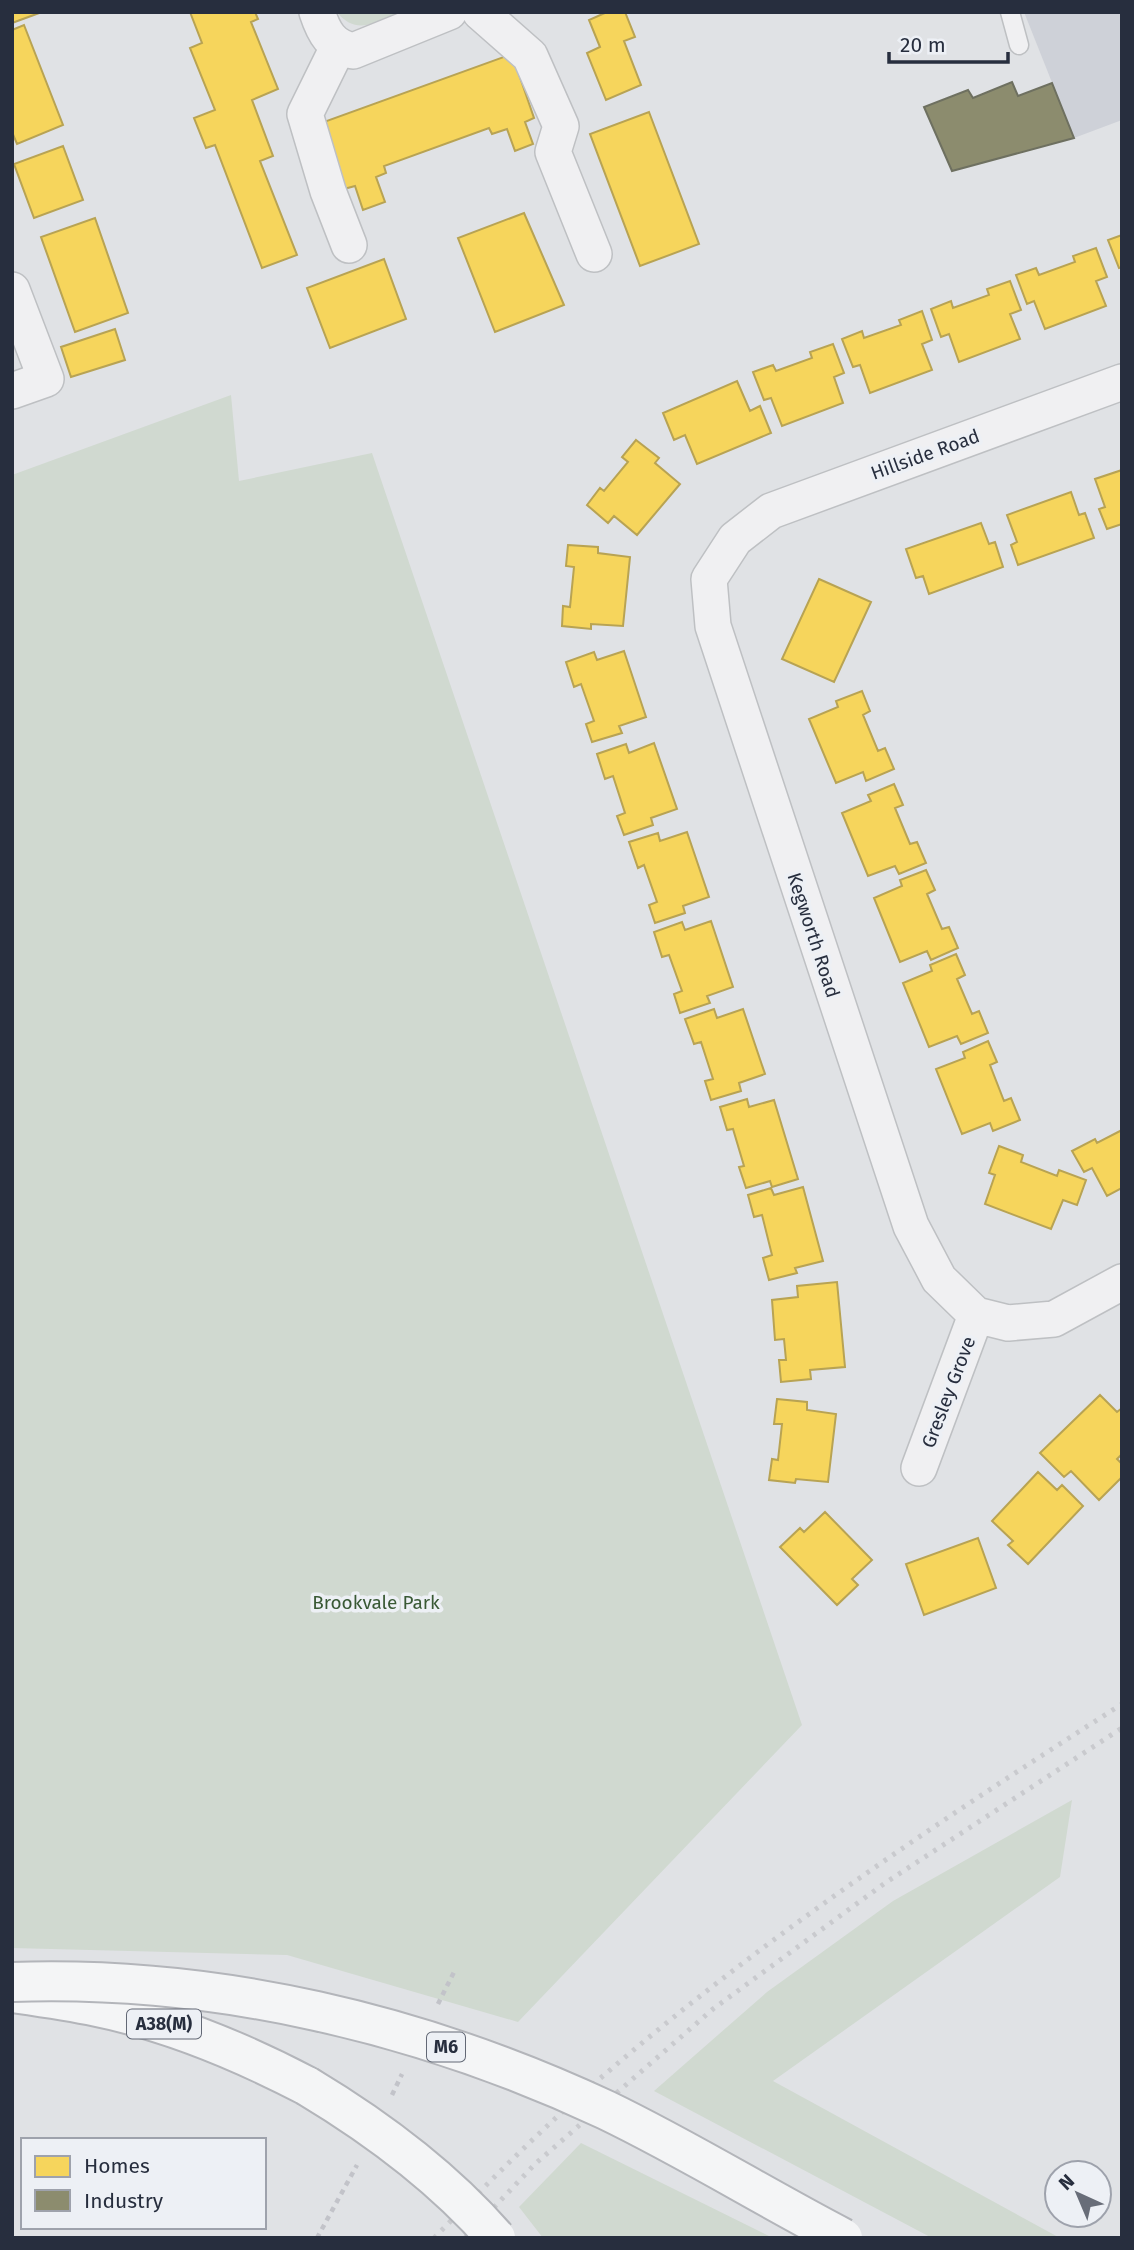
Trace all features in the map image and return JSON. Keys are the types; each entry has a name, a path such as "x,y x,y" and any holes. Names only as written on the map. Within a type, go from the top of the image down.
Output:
{"highway":[{"name":"M6","path":"12,1982 89,1982 156,1986 237,1996 319,2011 400,2031 489,2061 604,2110 646,2130 844,2238"},
{"name":"A38(M)","path":"12,1993 98,2007 162,2024 272,2067 336,2103 391,2141 443,2184 496,2238"}],"street":[{"path":"317,12 324,32 338,47 353,51 449,12"},
{"path":"480,12 530,55 561,126 553,152 594,254"},
{"path":"338,47 305,114 328,191 349,244"},
{"path":"12,290 46,379 12,391"},
{"name":"Hillside Road","path":"736,540 771,511 1122,382"},
{"name":"Kegworth Road","path":"736,540 709,579 713,626 911,1226 939,1279 976,1315"},
{"path":"976,1315 1008,1323 1054,1319 1122,1282"},
{"name":"Gresley Grove","path":"919,1468 976,1315"}],"lane":[{"path":"1010,12 1019,45"}],"shaded area":[{"path":"1024,12 1122,12 1122,120 1074,138"}],"green space":[{"path":"337,12 403,12 377,23 360,25 344,20"},
{"name":"Brookvale Park","path":"231,395 239,481 372,453 802,1725 518,2022 287,1955 12,1948 12,475"},
{"path":"1072,1800 1060,1877 773,2081 1060,2238 932,2238 654,2091 767,1992 893,1901"},
{"path":"581,2143 773,2238 543,2238 519,2207"}],"building: Homes":[{"path":"12,12 42,12 12,23"},
{"path":"190,12 255,12 258,19 251,22 278,89 252,100 273,156 260,161 297,255 262,268 215,145 206,148 194,118 215,110 190,48 202,43"},
{"path":"607,12 625,12 635,37 624,41 641,85 606,100 587,53 600,47 589,20"},
{"path":"24,25 63,125 17,144 12,132 12,30"},
{"path":"512,54 534,118 525,122 533,144 515,151 507,129 492,134 489,128 384,166 386,173 376,177 385,202 363,210 355,186 344,189 321,123"},
{"path":"649,112 699,244 640,266 590,134"},
{"path":"63,146 83,200 34,218 14,164"},
{"path":"524,213 564,305 495,332 458,238"},
{"path":"95,218 128,313 75,332 41,237"},
{"path":"1122,235 1122,267 1119,268 1108,240"},
{"path":"1096,248 1107,277 1096,281 1106,306 1045,329 1034,301 1027,304 1016,275 1036,268 1039,275 1075,262 1073,256"},
{"path":"384,259 406,319 330,348 307,288"},
{"path":"1010,281 1021,310 1010,314 1020,339 959,362 949,334 941,337 931,309 951,301 953,308 989,295 987,289"},
{"path":"922,311 932,340 922,344 932,370 870,393 860,365 853,367 842,339 862,331 864,338 901,325 899,320"},
{"path":"115,329 125,360 71,377 61,347"},
{"path":"833,344 844,373 834,377 843,403 782,426 771,398 764,400 753,372 773,365 776,371 812,358 810,352"},
{"path":"737,381 750,411 760,406 771,433 697,464 685,435 674,440 663,413"},
{"path":"636,440 659,458 655,463 680,484 637,535 614,516 608,523 587,505 600,488 604,491 628,462 622,457"},
{"path":"1122,470 1122,524 1107,529 1099,509 1105,507 1095,479"},
{"path":"1071,492 1079,515 1085,513 1094,538 1018,565 1011,545 1017,542 1007,515"},
{"path":"981,523 989,544 995,542 1003,567 929,594 923,576 916,578 906,549"},
{"path":"568,545 598,547 598,553 630,557 623,626 591,624 591,629 562,626 563,606 570,607 574,567 566,566"},
{"path":"819,579 871,602 834,682 782,659"},
{"path":"624,651 646,717 619,726 622,733 592,742 586,724 594,721 581,684 574,687 566,662 594,652 597,660"},
{"path":"862,691 870,711 863,715 878,751 885,748 894,769 866,781 863,772 836,783 809,719 838,707 836,701"},
{"path":"654,743 677,809 651,818 653,825 624,835 617,816 625,813 613,776 605,779 597,754 626,744 629,753"},
{"path":"894,784 903,805 895,808 910,844 917,842 926,863 899,874 895,866 868,876 842,813 871,801 868,795"},
{"path":"687,832 709,897 683,906 685,913 655,923 649,905 657,902 644,865 638,868 629,842 658,833 660,841"},
{"path":"926,870 935,890 927,894 942,929 949,927 958,948 931,960 927,951 900,962 874,898 902,886 900,880"},
{"path":"711,921 733,987 707,996 710,1003 680,1013 674,994 682,991 669,955 662,957 654,932 682,922 685,930"},
{"path":"956,954 965,975 957,979 972,1014 979,1011 988,1033 961,1044 957,1036 929,1047 903,983 932,971 930,965"},
{"path":"714,1009 717,1018 743,1009 765,1074 739,1083 741,1091 711,1100 705,1081 713,1079 701,1042 694,1044 685,1019"},
{"path":"988,1041 997,1062 990,1065 1004,1101 1011,1098 1020,1120 993,1131 990,1123 962,1134 936,1069 965,1058 963,1052"},
{"path":"747,1099 749,1107 774,1100 798,1179 772,1187 770,1181 746,1188 739,1167 744,1166 733,1129 727,1130 720,1107"},
{"path":"1122,1130 1122,1188 1107,1196 1092,1168 1084,1172 1072,1151 1095,1139 1097,1143"},
{"path":"999,1146 1023,1155 1021,1162 1057,1176 1059,1170 1086,1180 1077,1205 1063,1200 1051,1229 985,1204 995,1175 989,1173"},
{"path":"803,1187 823,1261 795,1268 797,1273 769,1280 763,1258 772,1255 762,1215 754,1217 748,1195 771,1188 774,1195"},
{"path":"837,1282 845,1367 810,1370 811,1379 781,1382 779,1360 786,1360 784,1339 775,1340 772,1300 798,1297 797,1286"},
{"path":"1100,1395 1117,1412 1122,1408 1122,1454 1117,1459 1122,1464 1122,1477 1099,1500 1071,1471 1064,1477 1040,1453"},
{"path":"777,1399 807,1402 807,1410 836,1414 828,1482 796,1479 795,1483 769,1480 772,1459 778,1460 782,1424 774,1424"},
{"path":"1038,1472 1057,1490 1062,1485 1083,1506 1028,1564 1008,1545 1013,1541 992,1521"},
{"path":"825,1512 872,1560 852,1579 858,1585 837,1605 780,1547 800,1528 804,1532"},
{"path":"978,1538 996,1588 924,1615 906,1564"}],"building: Industry":[{"path":"1012,82 1018,96 1052,83 1074,138 952,171 924,107 968,90 973,98"}],"railway":[{"path":"434,2238 587,2090 733,1971 924,1833 1122,1704"},
{"path":"465,2238 535,2164 713,2009 885,1883 1122,1728"}]}
